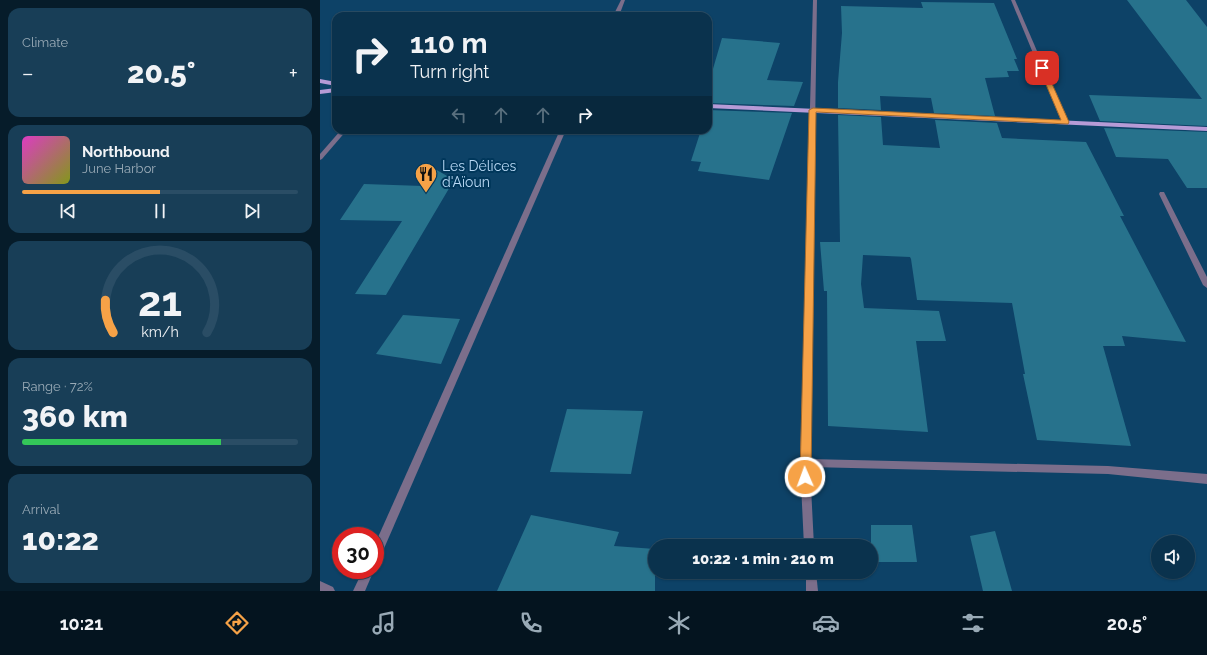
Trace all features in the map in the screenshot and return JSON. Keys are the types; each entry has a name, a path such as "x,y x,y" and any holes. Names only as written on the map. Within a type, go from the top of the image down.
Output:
{"main road":[{"path":"320,81 332,83"},
{"path":"320,92 332,90"},
{"path":"712,106 1207,129"}],"street":[{"path":"618,12 623,0"},
{"path":"809,539 804,463 815,0"},
{"path":"1012,0 1065,122"},
{"path":"320,158 341,134"},
{"path":"384,536 561,134"},
{"path":"1162,194 1207,285"},
{"path":"804,463 1108,470 1207,479"},
{"path":"359,591 365,579"},
{"path":"811,579 812,591"},
{"path":"320,587 329,591"}],"building":[{"path":"1127,0 1186,0 1207,27 1207,126 1100,121 1089,95 1202,99"},
{"path":"921,2 994,3 1017,59 1014,59 1019,71 1007,71 1009,77 985,78 995,116 934,113 931,98 880,96 881,110 838,108 838,82 842,33 841,6 923,8"},
{"path":"722,38 780,43 767,80 803,82 794,106 712,103 712,72"},
{"path":"712,110 792,113 769,180 698,171 701,162 691,161 700,134 712,134"},
{"path":"838,115 881,117 883,145 940,148 935,120 997,123 1002,138 1086,142 1124,216 1120,216 1186,342 1122,336 1125,346 1103,346 1131,446 1037,440 1023,374 1025,374 1012,303 917,300 910,257 863,255 861,284 864,308 939,311 946,341 916,341 928,432 828,426 827,291 824,291 820,242 840,242"},
{"path":"1104,128 1207,132 1207,188 1187,188 1168,159 1116,157"},
{"path":"435,169 454,180 386,295 355,294 402,221 340,220 364,184 423,186"},
{"path":"403,315 460,319 441,364 376,354"},
{"path":"567,409 643,411 631,474 550,472"},
{"path":"531,515 619,532 614,546 648,548 648,579 655,579 655,591 497,591"},
{"path":"871,525 912,525 917,562 878,562 878,539 871,539"},
{"path":"995,531 1012,591 983,591 970,536"}],"place":[{"name":"Les Délices d'Aïoun","path":"426,194"}],"route":[{"path":"805,477 804,463 813,110 1065,122 1042,68"}]}
